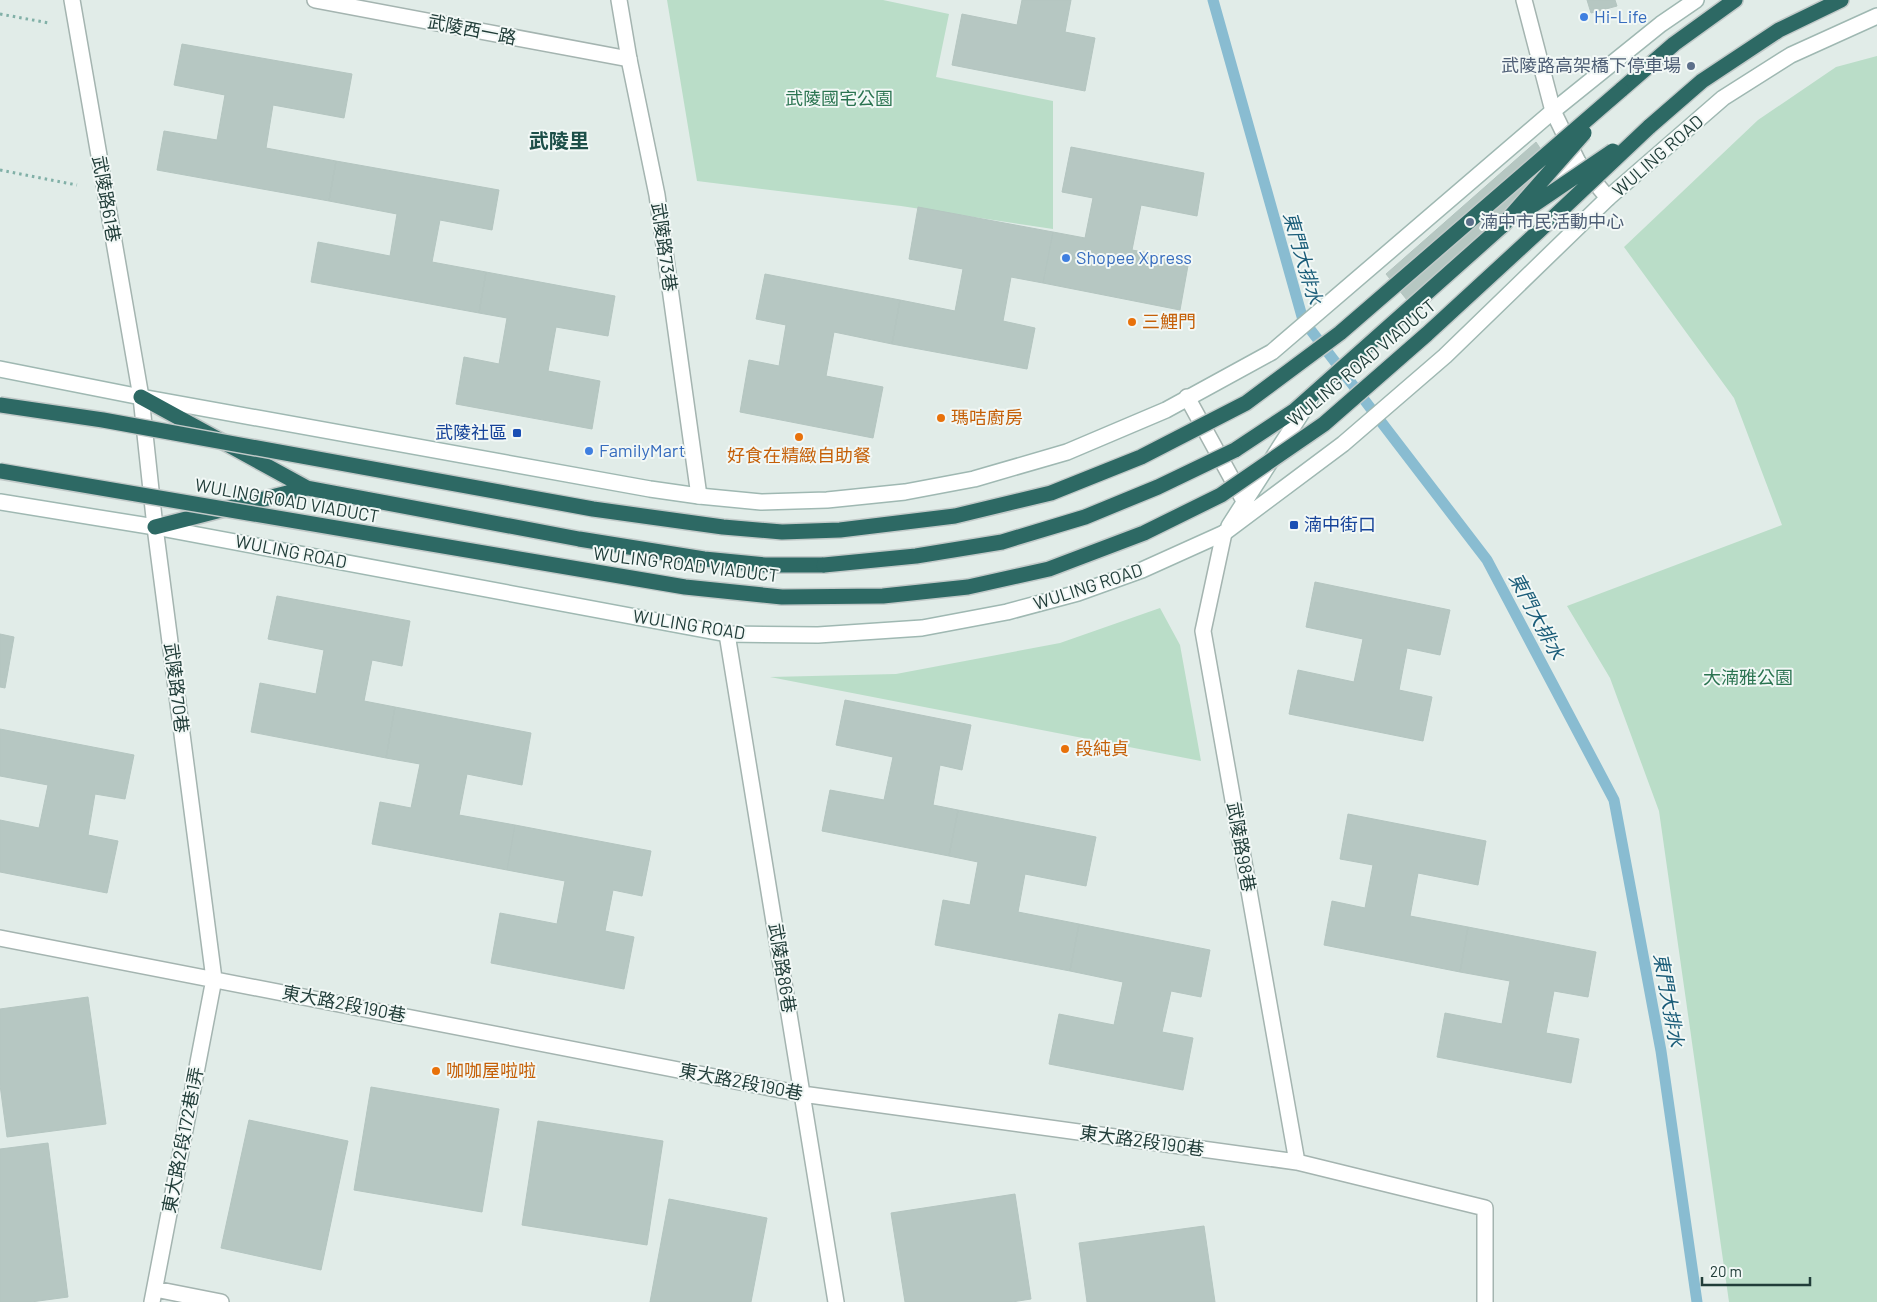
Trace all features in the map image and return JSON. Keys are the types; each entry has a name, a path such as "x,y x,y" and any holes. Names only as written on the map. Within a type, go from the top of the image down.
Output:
{"highway":[{"path":"0,405 103,420 593,509 723,527 782,532 840,530 955,516 1051,493 1140,457 1246,403 1340,333 1674,44 1735,0"},
{"name":"WULING ROAD VIADUCT","path":"0,472 685,587 782,597 883,596 968,587 1049,569 1144,533 1221,495 1324,424 1434,328 1649,127 1702,81 1771,35 1841,0"},
{"path":"141,397 307,488 579,539 704,559 765,565 824,565 916,556 1002,542 1086,517 1158,487 1235,450 1294,410 1502,226 1621,90"},
{"path":"1502,226 1649,127"},
{"path":"156,527 307,488"}],"street":[{"name":"武陵路61巷","path":"72,0 141,397"},
{"name":"武陵西一路","path":"315,0 629,59"},
{"name":"武陵路73巷","path":"619,0 657,196 699,496"},
{"path":"1524,0 1553,111 1578,162 1608,198"},
{"path":"0,368 141,397 650,489 699,496 761,502 827,500 905,492 974,480 1067,452 1166,410 1272,352 1553,111 1662,24 1696,0"},
{"name":"WULING ROAD","path":"0,502 156,527 727,634 818,635 922,628 1007,612 1078,593 1142,570 1224,533 1343,444 1445,356 1608,198 1724,98 1791,55 1877,16"},
{"path":"1224,533 1309,401 1414,310 1578,162"},
{"name":"武陵路70巷","path":"141,397 214,979"},
{"path":"1187,397 1244,501"},
{"name":"武陵路98巷","path":"1224,533 1203,631 1296,1162"},
{"name":"武陵路86巷","path":"727,634 836,1302"},
{"name":"東大路2段190巷","path":"0,938 802,1094 1296,1162 1484,1208 1485,1302"},
{"name":"東大路2段172巷1弄","path":"154,1296 214,979"},
{"path":"154,1296 221,1302"}],"path":[{"path":"0,14 77,28"},
{"path":"0,170 105,191"}],"green space":[{"name":"武陵國宅公園","path":"667,0 883,0 949,14 936,77 1053,101 1053,229 901,206 697,181"},
{"name":"大湳雅公園","path":"1877,56 1877,1302 1729,1302 1659,811 1610,678 1567,606 1782,525 1734,398 1624,247 1758,120 1836,67"},
{"path":"1160,608 1180,645 1201,761 770,677 896,674 1060,643"}],"building":[{"path":"1022,0 1071,0 1065,32 1095,38 1085,91 952,65 962,14 1017,25"},
{"path":"1587,0 1615,0 1617,6 1591,13"},
{"path":"182,44 352,74 344,118 273,105 266,148 336,161 329,201 157,170 164,131 217,140 225,95 174,85"},
{"name":"湳中市民活動中心","path":"1536,142 1554,169 1407,300 1386,274"},
{"path":"1071,147 1204,173 1197,216 1141,205 1132,250 1189,260 1180,310 1043,283 1053,232 1085,238 1093,198 1062,192"},
{"path":"336,161 499,190 492,230 440,220 432,262 486,272 479,313 311,282 318,242 390,256 397,214 329,201"},
{"path":"918,207 1053,232 1043,283 1011,277 1003,321 1035,328 1027,369 892,344 900,300 955,311 963,269 909,259"},
{"path":"486,272 615,296 608,336 556,327 548,371 600,381 592,429 456,404 464,357 499,364 507,318 479,313"},
{"path":"765,274 900,300 892,344 834,332 826,376 883,387 873,438 740,412 749,360 779,366 786,325 756,319"},
{"path":"1315,582 1450,610 1440,655 1407,648 1399,690 1432,697 1423,741 1289,714 1298,670 1354,682 1363,639 1306,627"},
{"path":"277,596 410,621 402,666 372,660 364,701 395,707 386,758 251,732 260,683 316,694 324,650 268,639"},
{"path":"0,634 14,637 5,688 0,687"},
{"path":"845,700 971,725 962,770 940,765 933,805 958,810 949,856 822,831 830,790 884,800 893,757 836,745"},
{"path":"395,707 531,733 522,785 467,774 459,815 515,825 507,870 372,844 380,802 411,808 420,764 386,758"},
{"path":"0,729 134,755 125,799 95,794 88,835 118,841 107,893 0,872 0,820 39,828 48,785 0,776"},
{"path":"958,810 1096,837 1086,886 1025,874 1018,912 1079,924 1070,971 935,945 943,900 970,905 978,862 949,856"},
{"path":"1348,814 1486,841 1478,885 1418,873 1410,916 1468,927 1460,972 1324,945 1332,901 1365,908 1373,865 1340,859"},
{"path":"515,825 651,851 642,896 613,890 605,931 634,937 624,989 491,963 500,913 557,924 565,881 507,870"},
{"path":"1079,924 1210,950 1201,997 1171,991 1162,1032 1193,1038 1183,1090 1049,1064 1059,1014 1114,1025 1123,982 1070,971"},
{"path":"1468,927 1596,952 1588,997 1554,991 1546,1033 1579,1039 1571,1083 1437,1057 1445,1013 1502,1024 1510,981 1460,972"},
{"path":"88,997 106,1124 7,1137 0,1085 0,1009"},
{"path":"371,1087 499,1109 482,1212 354,1190"},
{"path":"249,1120 348,1141 321,1270 221,1248"},
{"path":"538,1121 663,1141 647,1245 522,1225"},
{"path":"48,1143 68,1297 31,1302 0,1302 0,1149"},
{"path":"1015,1194 1031,1299 1012,1302 905,1302 891,1213"},
{"path":"669,1199 767,1218 751,1302 650,1302"},
{"path":"1204,1226 1215,1302 1087,1302 1079,1243"}],"waterway":[{"name":"東門大排水","path":"1213,0 1303,320 1487,560 1614,800 1661,1051 1697,1302"}],"place":[{"name":"Hi-Life","path":"1584,17"},
{"name":"武陵路高架橋下停車場","path":"1691,66"},
{"name":"湳中市民活動中心","path":"1470,222"},
{"name":"Shopee Xpress","path":"1066,258"},
{"name":"三鯉門","path":"1132,322"},
{"name":"瑪咭廚房","path":"941,418"},
{"name":"武陵社區","path":"517,433"},
{"name":"好食在精緻自助餐","path":"799,437"},
{"name":"FamilyMart","path":"589,451"},
{"name":"湳中街口","path":"1294,525"},
{"name":"段純貞","path":"1065,749"},
{"name":"咖咖屋啦啦","path":"436,1071"}],"district":[{"name":"武陵里","path":"559,141"}]}
